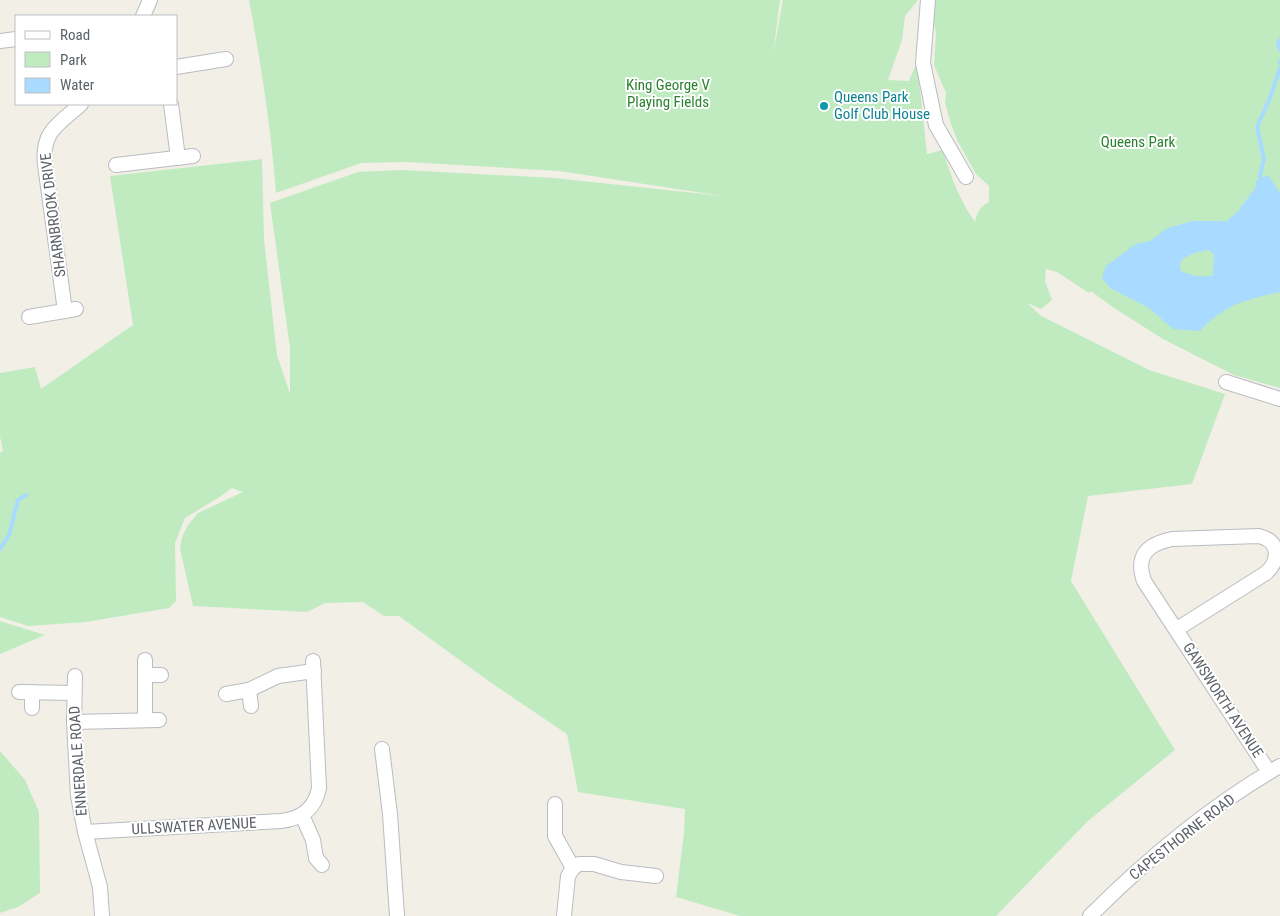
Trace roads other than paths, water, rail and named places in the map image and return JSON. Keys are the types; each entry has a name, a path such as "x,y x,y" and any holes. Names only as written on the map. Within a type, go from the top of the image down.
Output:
{"street":[{"path":"143,15 150,0"},
{"path":"928,0 923,63 936,125 966,177"},
{"path":"0,41 15,39"},
{"path":"178,67 226,59"},
{"name":"SHARNBROOK DRIVE","path":"30,317 70,310 45,164 44,147 53,129 80,105"},
{"path":"171,105 178,158"},
{"path":"116,165 193,156"},
{"path":"1226,382 1280,399"},
{"name":"GAWSWORTH AVENUE","path":"1177,629 1266,573 1273,566 1276,556 1273,544 1259,536 1172,539 1155,543 1148,548 1142,559 1141,573 1144,581 1177,629 1275,769"},
{"path":"74,722 152,720 145,675 145,660"},
{"path":"226,694 248,690 278,676 314,666 319,788 314,804 302,815 313,840 316,858 322,865"},
{"path":"145,675 161,675"},
{"name":"ENNERDALE ROAD","path":"75,676 74,722 78,796 85,832 98,876 102,916"},
{"path":"248,690 251,706"},
{"name":"ENNERDALE ROAD","path":"32,708 26,692 74,693"},
{"path":"382,748 390,814 397,916"},
{"name":"CAPESTHORNE ROAD","path":"1090,916 1125,881 1186,830 1275,769"},
{"path":"555,804 555,836 573,868"},
{"name":"ULLSWATER AVENUE","path":"85,832 280,821 296,819 302,815"},
{"path":"564,916 567,880 573,868 579,864 587,863 621,872 656,876"}],"water":[{"path":"1268,175 1280,193 1280,292 1236,304 1218,315 1200,331 1173,329 1149,308 1110,288 1102,278 1106,266 1136,244 1150,241 1168,228 1192,221 1227,221 1238,211 1256,187 1256,181","holes":["1208,250 1214,254 1213,275 1197,276 1181,271 1181,260 1194,253"]}],"waterway":[{"path":"1280,40 1278,43 1280,50"},
{"path":"1261,179 1264,159 1257,127 1270,98 1280,68"},
{"path":"0,549 9,535 18,500 26,495"}],"place":[{"name":"Queens Park Golf Club House","path":"824,106"}],"park label":[{"name":"King George V Playing Fields","path":"668,94"},
{"name":"Queens Park","path":"1138,142"}]}
